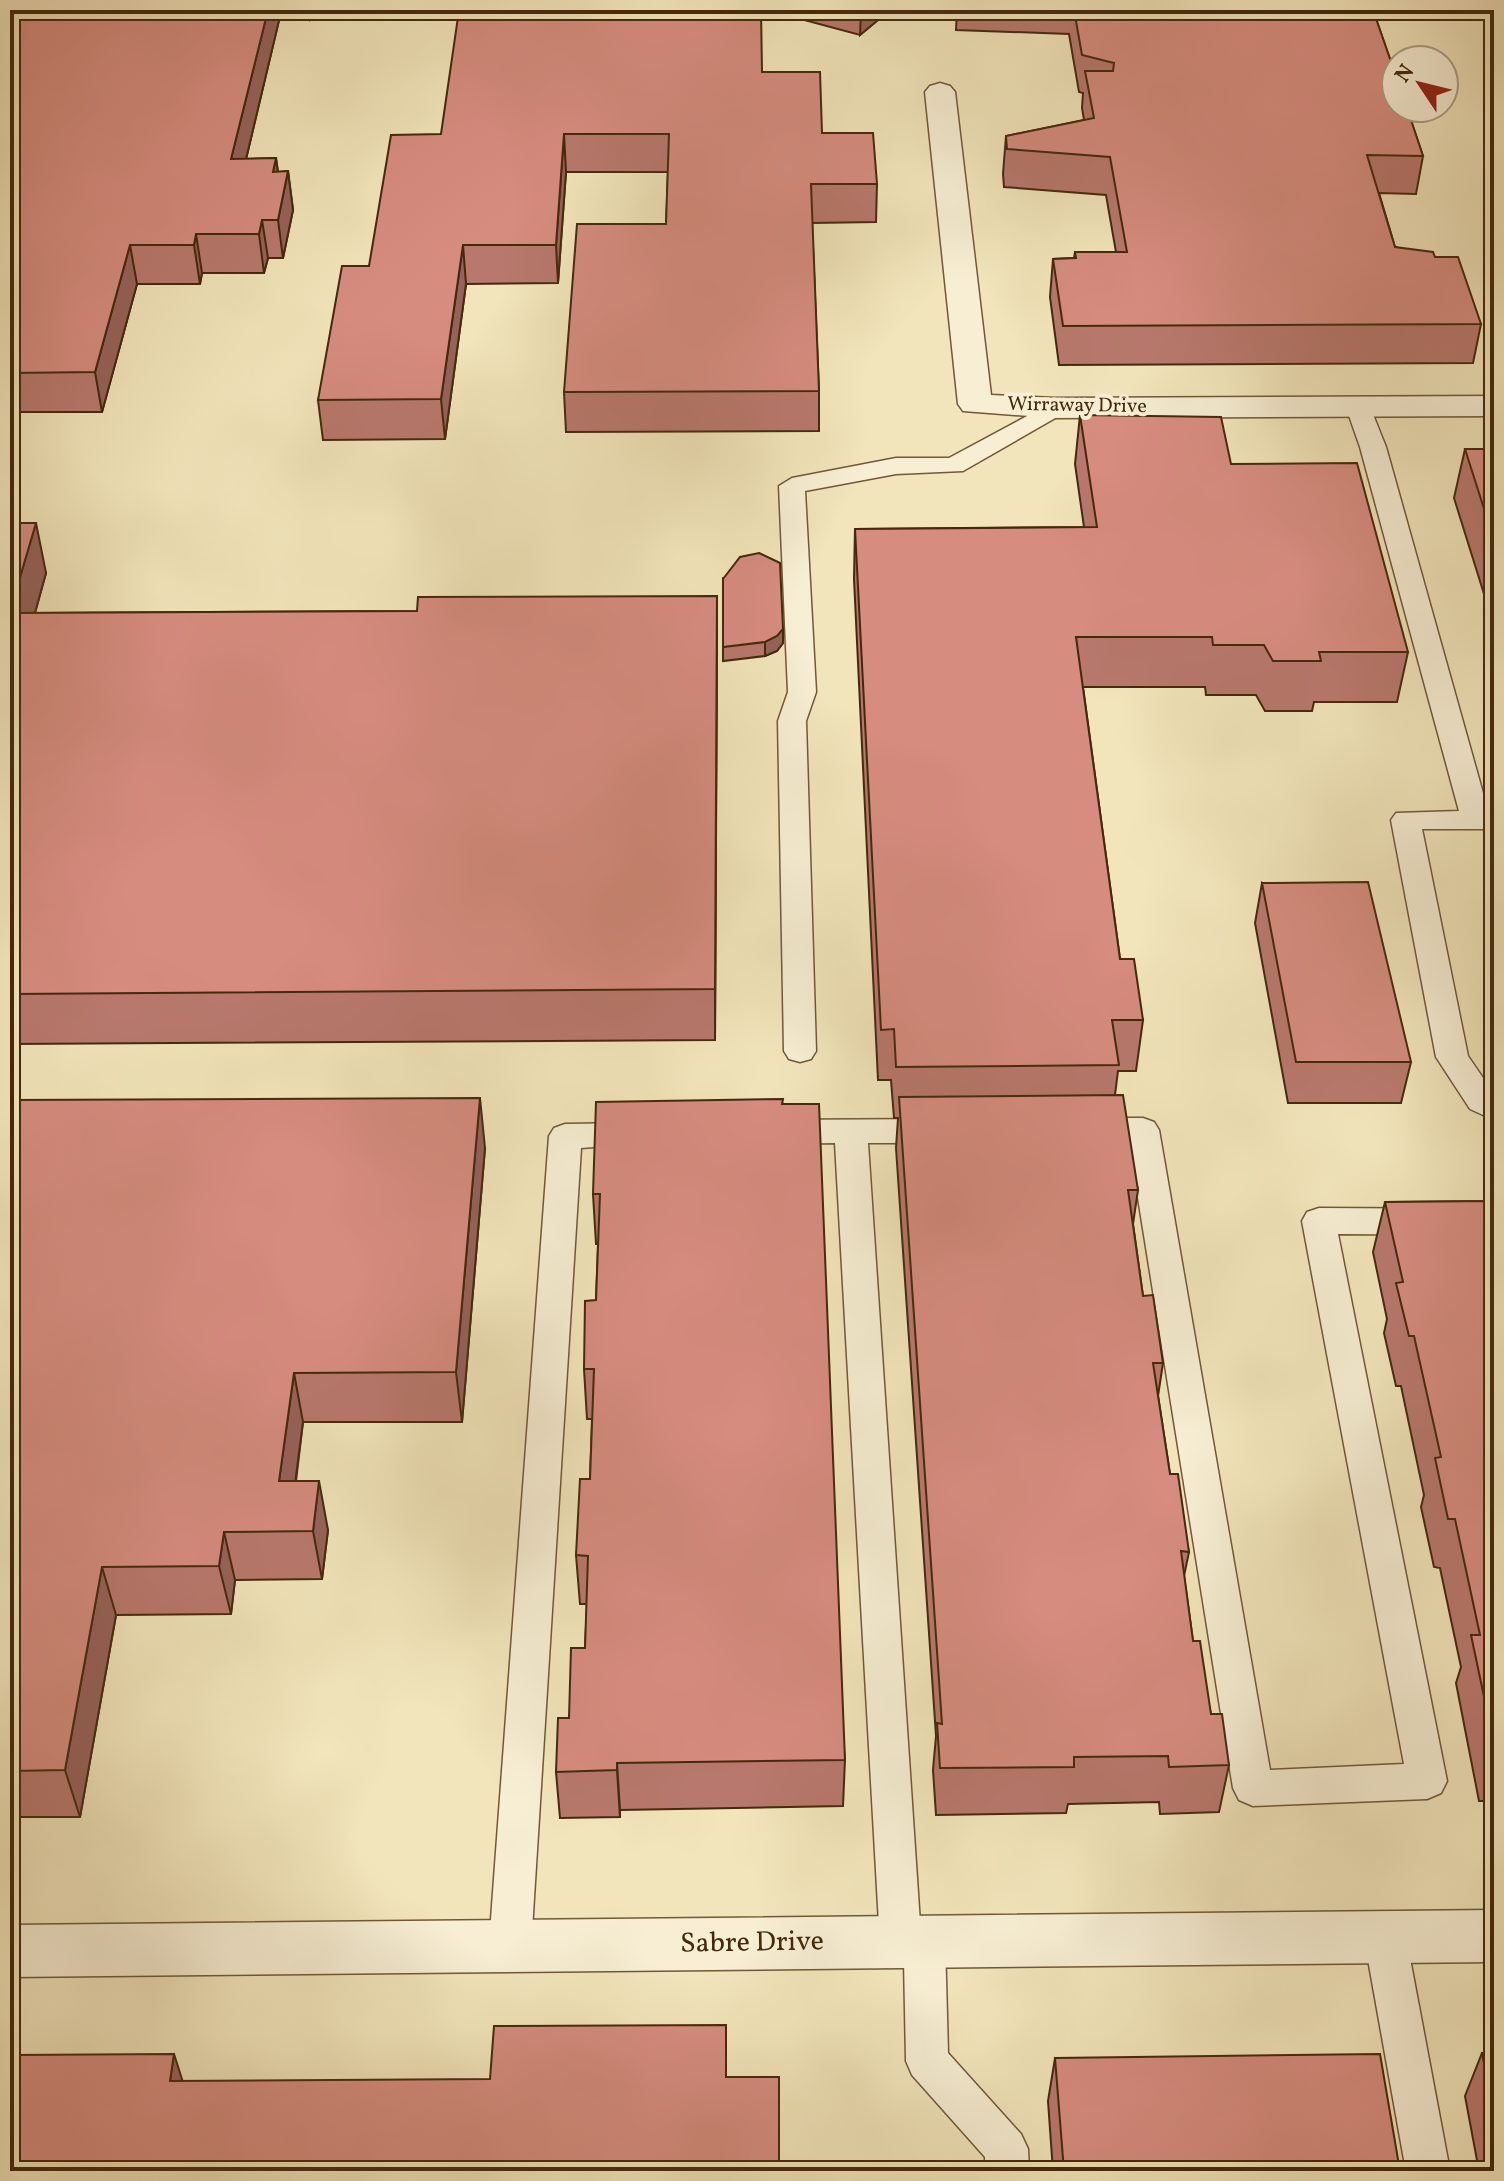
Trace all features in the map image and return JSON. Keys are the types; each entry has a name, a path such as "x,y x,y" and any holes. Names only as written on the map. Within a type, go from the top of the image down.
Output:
{"street":[{"name":"Wirraway Drive","path":"940,92 975,404 1055,408 1494,406"},
{"name":"Sabre Drive","path":"10,1951 1494,1936"}],"lane":[{"path":"1358,407 1373,447 1485,820 1406,820 1452,1057 1481,1101 1494,1108"},
{"path":"800,1051 792,721 802,692 792,486 896,466 954,466 1055,408"},
{"path":"740,1133 974,1130"},
{"path":"1051,1130 1143,1130 1253,1788 1427,1781 1319,1221 1494,1222"},
{"path":"851,1131 912,1942 927,2061 1006,2149 1007,2171"},
{"path":"510,1946 565,1136 676,1134"},
{"path":"1385,1937 1428,2171"}],"building":[{"path":"10,10 268,10 231,159 276,158 273,172 288,171 278,220 262,220 259,234 196,234 194,245 130,245 95,372 10,373"},
{"path":"467,10 761,10 762,72 820,72 822,133 873,133 877,184 811,184 819,391 564,392 577,224 666,224 669,134 564,134 556,245 463,245 441,399 318,400 342,266 369,266 391,135 441,134 458,17"},
{"path":"1074,10 1373,10 1385,44 1380,44 1380,124 1412,124 1423,156 1367,155 1395,247 1433,252 1435,257 1458,257 1481,324 1063,326 1053,259 1076,258 1075,252 1127,252 1110,157 1007,149 1006,136 1094,118 1085,71 1113,71 1114,63 1082,55"},
{"path":"1080,415 1221,417 1231,464 1357,463 1408,652 1319,652 1321,661 1273,661 1264,645 1213,645 1212,637 1076,637 1120,959 1134,959 1143,1020 1112,1020 1119,1065 896,1067 894,1029 881,1030 855,529 1097,527"},
{"path":"1465,449 1494,449 1494,540"},
{"path":"10,523 36,523 10,611"},
{"path":"759,553 780,563 783,629 765,642 723,647 723,579 740,557"},
{"path":"717,596 715,989 10,994 10,613 417,611 418,597"},
{"path":"1368,882 1411,1062 1296,1062 1262,883"},
{"path":"1123,1095 1138,1190 1128,1190 1143,1296 1153,1295 1163,1363 1153,1363 1170,1474 1178,1474 1189,1552 1181,1551 1193,1641 1200,1641 1211,1714 1222,1714 1229,1765 1169,1767 1168,1756 1074,1757 1074,1767 940,1768 937,1723 942,1724 899,1097"},
{"path":"480,1098 456,1372 294,1373 279,1481 319,1481 313,1531 224,1532 219,1566 102,1567 65,1770 10,1771 10,1100"},
{"path":"783,1099 782,1104 819,1104 845,1760 617,1763 617,1770 556,1772 558,1718 569,1718 571,1648 585,1648 588,1556 576,1555 580,1479 590,1479 594,1369 584,1369 585,1301 596,1300 600,1194 593,1194 596,1102"},
{"path":"1494,1201 1494,1744 1471,1635 1480,1635 1455,1519 1448,1519 1435,1458 1441,1457 1414,1336 1409,1336 1396,1283 1403,1282 1385,1202"},
{"path":"726,2025 726,2077 779,2077 779,2171 10,2171 10,2055 174,2054 170,2081 490,2079 494,2026"},
{"path":"1482,2053 1494,2053 1494,2113"},
{"path":"1380,2054 1400,2171 1064,2171 1055,2058"}]}
